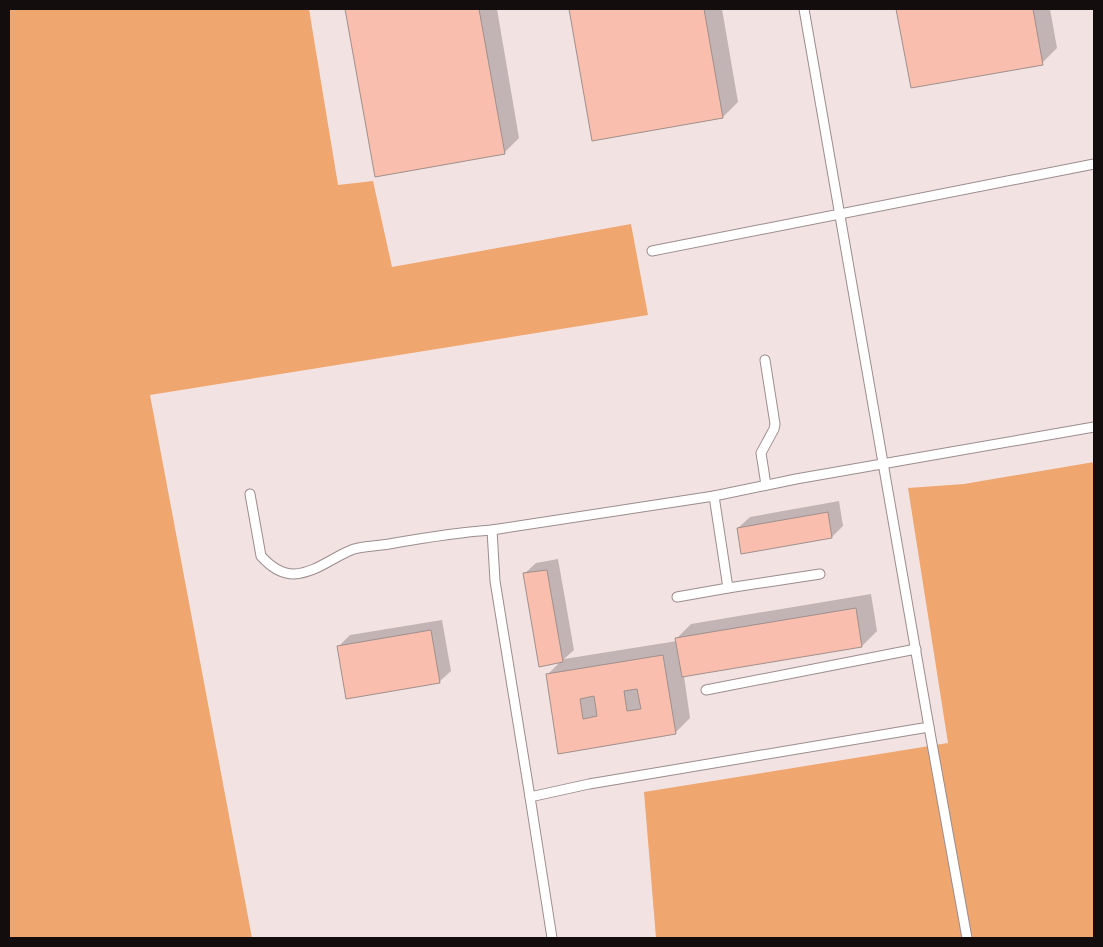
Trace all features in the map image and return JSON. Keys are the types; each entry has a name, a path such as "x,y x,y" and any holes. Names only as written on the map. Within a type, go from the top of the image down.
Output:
{"lane":[{"path":"804,9 967,938"},
{"path":"652,252 1094,164"},
{"path":"766,360 775,424 761,453 766,486"},
{"path":"250,494 261,556 276,569 293,574 307,572 355,549 714,496 1094,427"},
{"path":"714,496 728,588"},
{"path":"492,530 496,581 552,938"},
{"path":"677,597 820,574"},
{"path":"706,690 916,649"},
{"path":"530,797 589,784 929,727"}],"shaded area":[{"path":"9,9 309,9 338,185 373,181 392,267 631,224 648,315 150,395 252,938 9,938"},
{"path":"1094,462 1094,938 656,938 644,792 948,743 908,488 964,484"}],"building":[{"path":"345,9 479,9 505,154 375,177"},
{"path":"569,9 704,9 723,118 592,141"},
{"path":"896,9 1033,9 1043,65 911,88"},
{"path":"828,512 832,538 741,554 737,528"},
{"path":"547,570 563,662 539,667 523,573"},
{"path":"856,608 862,647 682,677 675,638"},
{"path":"431,630 440,683 346,699 337,646"},
{"path":"663,655 676,734 558,754 546,674","holes":["637,689 641,709 627,711 624,691","594,696 597,716 583,719 580,699"]}]}
